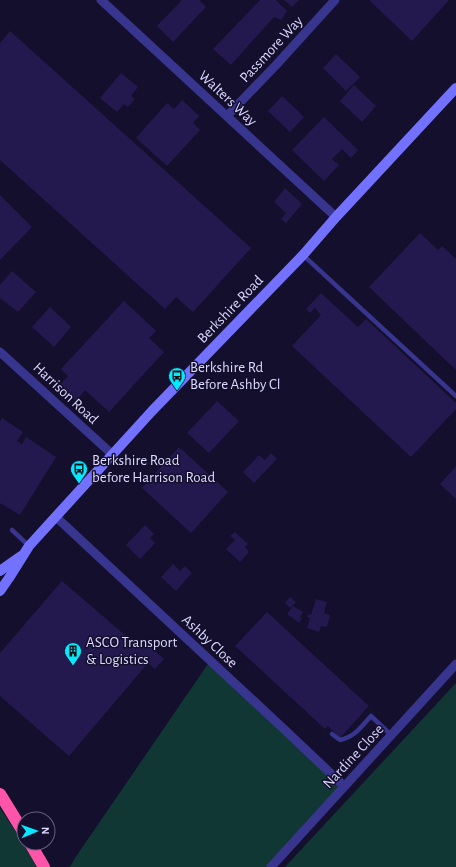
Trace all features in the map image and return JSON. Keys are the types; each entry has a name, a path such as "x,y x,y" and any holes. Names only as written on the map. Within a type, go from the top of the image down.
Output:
{"highway":[{"path":"0,794 16,820"},
{"path":"35,851 44,867"}],"main road":[{"name":"Berkshire Road","path":"0,572 27,549 152,411 303,255 336,217 456,88"},
{"name":"Berkshire Road","path":"0,591 27,549"}],"street":[{"name":"Walters Way","path":"101,0 336,217"},
{"name":"Passmore Way","path":"227,116 335,0"},
{"name":"Harrison Road","path":"0,352 113,455"},
{"name":"Ashby Close","path":"56,517 344,786"},
{"name":"Nardine Close","path":"271,867 456,664"}],"lane":[{"path":"303,255 456,396"},
{"path":"12,530 27,549"},
{"path":"332,734 340,740 346,738 356,733 371,716 391,735"}],"green space":[{"path":"210,661 344,786 271,867 70,867 75,858"},
{"path":"456,683 456,867 285,867"},
{"path":"0,808 16,832 16,851 28,851 39,867 0,867"}],"building":[{"path":"182,0 199,0 206,7 173,42 157,26"},
{"path":"260,0 276,0 287,11 281,20 274,17 231,65 213,49"},
{"path":"284,0 299,0 292,7"},
{"path":"369,0 449,0 412,41"},
{"path":"10,31 251,248 193,312 176,297 165,309 0,160 0,43"},
{"path":"336,54 360,77 346,91 323,68"},
{"path":"121,73 138,87 131,96 135,99 128,107 124,104 117,112 100,98"},
{"path":"354,85 376,106 362,122 340,101"},
{"path":"282,96 304,117 290,132 268,111"},
{"path":"182,100 199,116 193,123 200,130 167,166 136,138 167,103 174,109"},
{"path":"324,117 358,150 351,158 342,149 332,159 339,165 324,181 292,150"},
{"path":"285,188 302,204 286,223 281,219 286,213 274,202"},
{"path":"0,195 32,227 0,260"},
{"path":"420,233 438,250 442,246 456,259 456,370 369,287"},
{"path":"12,271 36,292 18,312 0,298 0,285"},
{"path":"321,293 358,327 366,319 456,403 456,409 411,457 292,346 321,315 315,308 310,313 306,309"},
{"path":"124,301 156,331 149,338 164,352 109,412 85,390 76,401 59,386 68,376 61,369"},
{"path":"50,307 71,327 54,347 32,327"},
{"path":"217,401 239,421 209,453 187,433"},
{"path":"2,418 23,432 17,441 22,444 26,437 56,457 20,515 0,503 0,422"},
{"path":"179,447 228,492 191,533 142,488"},
{"path":"271,453 277,459 254,483 243,472 259,455 265,460"},
{"path":"456,466 456,499 440,484"},
{"path":"145,525 154,534 150,538 155,543 140,559 126,545"},
{"path":"235,532 248,544 245,547 249,552 240,562 226,549 235,540 230,536"},
{"path":"173,564 180,571 185,566 192,573 176,591 161,577"},
{"name":"ASCO Transport & Logistics","path":"62,581 139,647 144,641 164,659 155,669 148,663 69,756 0,696 0,653"},
{"path":"290,597 296,602 290,608 285,603"},
{"path":"316,599 327,602 324,613 330,615 327,627 321,626 319,632 307,628 310,618 307,617 308,614 311,615"},
{"path":"293,606 303,612 299,623 287,614"},
{"path":"267,612 369,706 340,738 328,726 325,729 235,646"}],"place":[{"name":"Berkshire Rd Before Ashby Cl","path":"177,391"},
{"name":"Berkshire Road before Harrison Road","path":"79,484"},
{"name":"ASCO Transport & Logistics","path":"73,666"}]}
